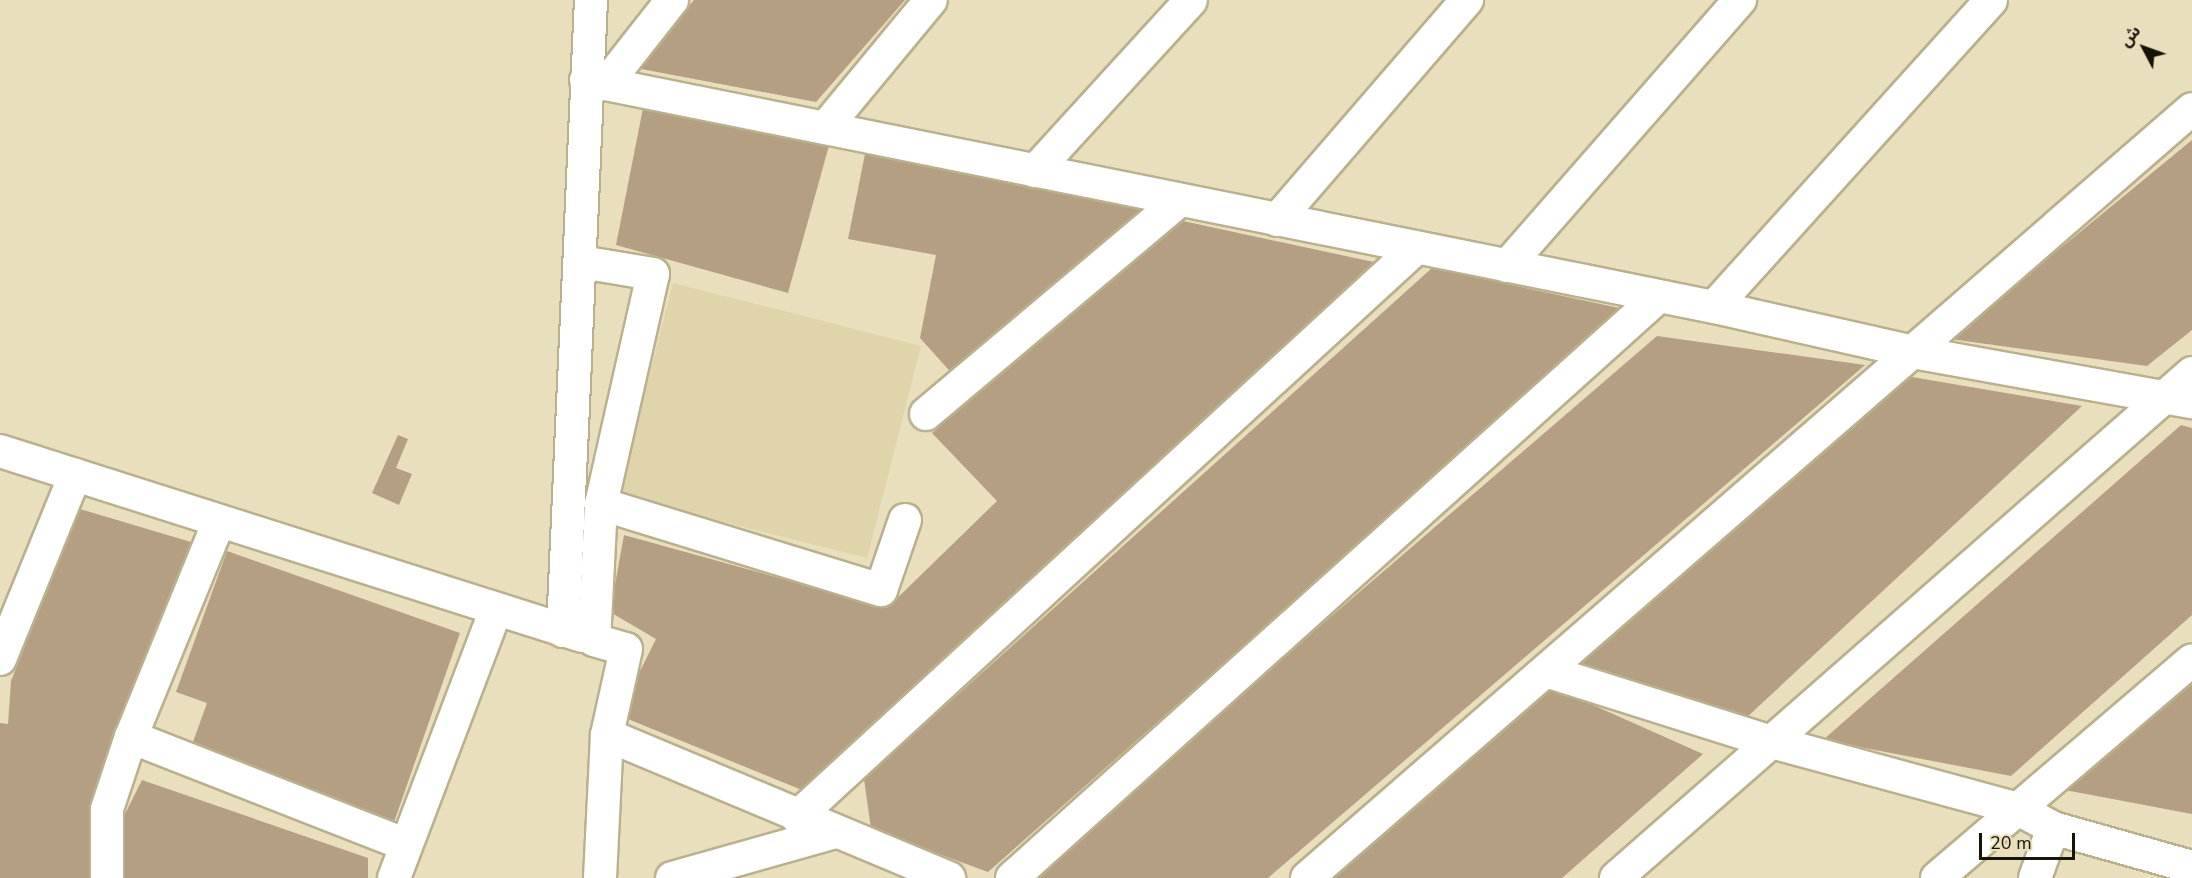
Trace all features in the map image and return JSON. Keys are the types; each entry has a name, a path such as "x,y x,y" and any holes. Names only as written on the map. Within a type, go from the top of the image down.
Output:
{"street":[{"path":"563,631 581,262 596,82 591,0"},
{"path":"596,82 672,0"},
{"path":"825,128 931,0"},
{"path":"1035,171 1191,0"},
{"path":"1277,220 1467,0"},
{"path":"1507,266 1740,0"},
{"path":"1714,307 1991,0"},
{"path":"596,82 1714,307 1913,352 2178,400"},
{"path":"1307,878 2192,109"},
{"path":"926,414 1180,200"},
{"path":"797,817 1416,248"},
{"path":"581,262 654,274 602,504 594,640"},
{"path":"1012,878 1658,297"},
{"path":"1616,878 1768,741 2178,400 2192,373"},
{"path":"0,451 496,610 626,649 607,735 600,878"},
{"path":"0,658 75,475"},
{"path":"602,504 881,590 905,520"},
{"path":"107,878 107,809 131,737 219,521"},
{"path":"394,878 496,610"},
{"path":"1937,878 2192,660"},
{"path":"1546,671 1768,741 2018,809 2053,828 2192,867"},
{"path":"607,735 797,817 949,878"},
{"path":"131,737 406,845"},
{"path":"2035,878 2053,828"},
{"path":"672,878 836,832"}],"shaded area":[{"path":"673,283 921,346 867,558 618,496"}],"building":[{"path":"694,0 905,0 816,102 636,68"},
{"path":"646,93 830,142 788,293 616,245"},
{"path":"2192,140 2192,330 2147,366 1950,339"},
{"path":"867,144 1145,207 957,379 920,338 936,255 848,239"},
{"path":"1183,221 1383,264 802,790 618,715 656,639 610,612 624,535 887,608 997,501 932,433"},
{"path":"1432,268 1624,309 988,872 871,829 864,779"},
{"path":"1657,336 1865,365 1268,878 1027,878"},
{"path":"1906,376 2082,406 1746,718 1576,667"},
{"path":"2181,425 2192,428 2192,615 2011,776 1823,740"},
{"path":"398,435 408,439 396,468 412,474 399,505 372,493"},
{"path":"80,509 191,542 97,805 93,878 0,878 0,723 8,724 11,681"},
{"path":"227,551 460,633 393,825 189,753 207,703 176,692"},
{"path":"2192,678 2192,814 2065,790"},
{"path":"1548,685 1703,754 1562,878 1328,878"},
{"path":"142,780 368,858 368,878 117,878 117,830"}]}
